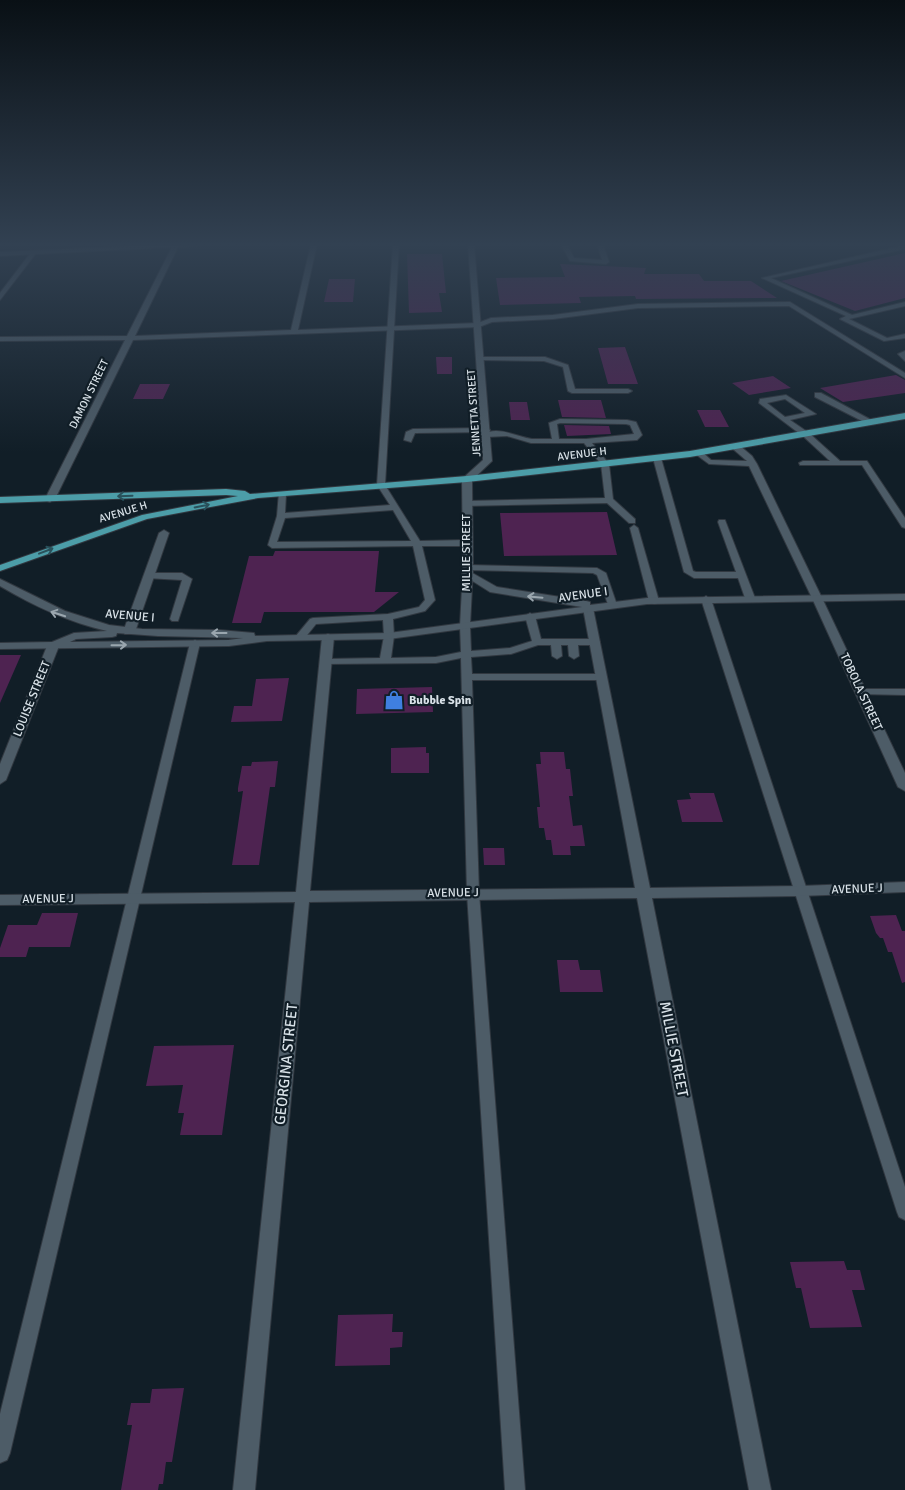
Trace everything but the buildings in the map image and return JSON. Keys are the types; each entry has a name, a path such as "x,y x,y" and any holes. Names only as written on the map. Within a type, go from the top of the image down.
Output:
{"main road":[{"name":"AVENUE H","path":"0,500 226,492 258,495 282,494 380,485 467,480 698,453 905,416"},
{"name":"AVENUE H","path":"0,568 145,518 258,495"}],"street":[{"name":"DAMON STREET","path":"50,499 142,314"},
{"path":"294,333 298,314"},
{"name":"JENNETTA STREET","path":"467,480 488,461 478,314"},
{"path":"0,339 130,338 392,329 479,325 491,320 553,317 580,314"},
{"path":"805,314 905,376"},
{"name":"MILLIE STREET","path":"465,626 468,571 466,544 467,480"},
{"path":"53,646 74,636 129,632 164,533"},
{"path":"468,571 494,590 594,607"},
{"name":"AVENUE I","path":"0,582 48,610 100,627 129,632 231,633 267,638"},
{"name":"AVENUE I","path":"0,646 195,644 229,643 267,638 389,636 594,607 654,601 905,597"},
{"name":"TOBOLA STREET","path":"818,598 905,786"},
{"name":"MILLIE STREET","path":"594,607 595,642 760,1490"},
{"name":"GEORGINA STREET","path":"244,1490 328,637"},
{"name":"LOUISE STREET","path":"0,780 53,646"},
{"name":"AVENUE J","path":"0,900 473,893 800,891 905,887"}],"lane":[{"path":"300,637 314,621 388,617 422,609 430,600 417,544 396,507 380,485 393,314"},
{"path":"844,314 852,317"},
{"path":"866,314 843,319 886,340 905,336"},
{"path":"905,353 901,354 905,359"},
{"path":"481,359 545,359 566,366 572,390 628,391"},
{"path":"818,395 871,422"},
{"path":"785,419 812,414 786,397 763,401 838,463"},
{"path":"408,440 409,434 413,431 486,432 507,434 532,441 556,441 586,441 634,438 638,436 633,424 627,422 560,421 553,424 556,441"},
{"path":"586,441 605,464 609,500 633,525 654,601"},
{"path":"736,447 753,464 818,598"},
{"path":"698,453 708,462 753,464"},
{"path":"657,458 689,572 694,576 742,575"},
{"path":"803,463 864,463 905,525"},
{"path":"282,494 281,516 272,545 466,544"},
{"path":"466,504 609,500"},
{"path":"281,516 396,507"},
{"path":"722,522 750,598"},
{"path":"468,571 594,570 601,573 612,605"},
{"path":"149,576 182,576 187,579 175,619"},
{"path":"706,599 905,1212"},
{"path":"530,616 532,644 530,656"},
{"path":"385,661 389,636 388,617"},
{"path":"465,626 473,893 515,1490"},
{"path":"556,642 558,656"},
{"path":"573,642 574,656"},
{"path":"326,662 436,660 466,654 505,654 532,644 595,642"},
{"path":"0,1453 195,644"},
{"path":"467,678 491,673 577,673 602,678"},
{"path":"861,692 905,692"}],"place":[{"name":"Bubble Spin","path":"394,700"}]}
